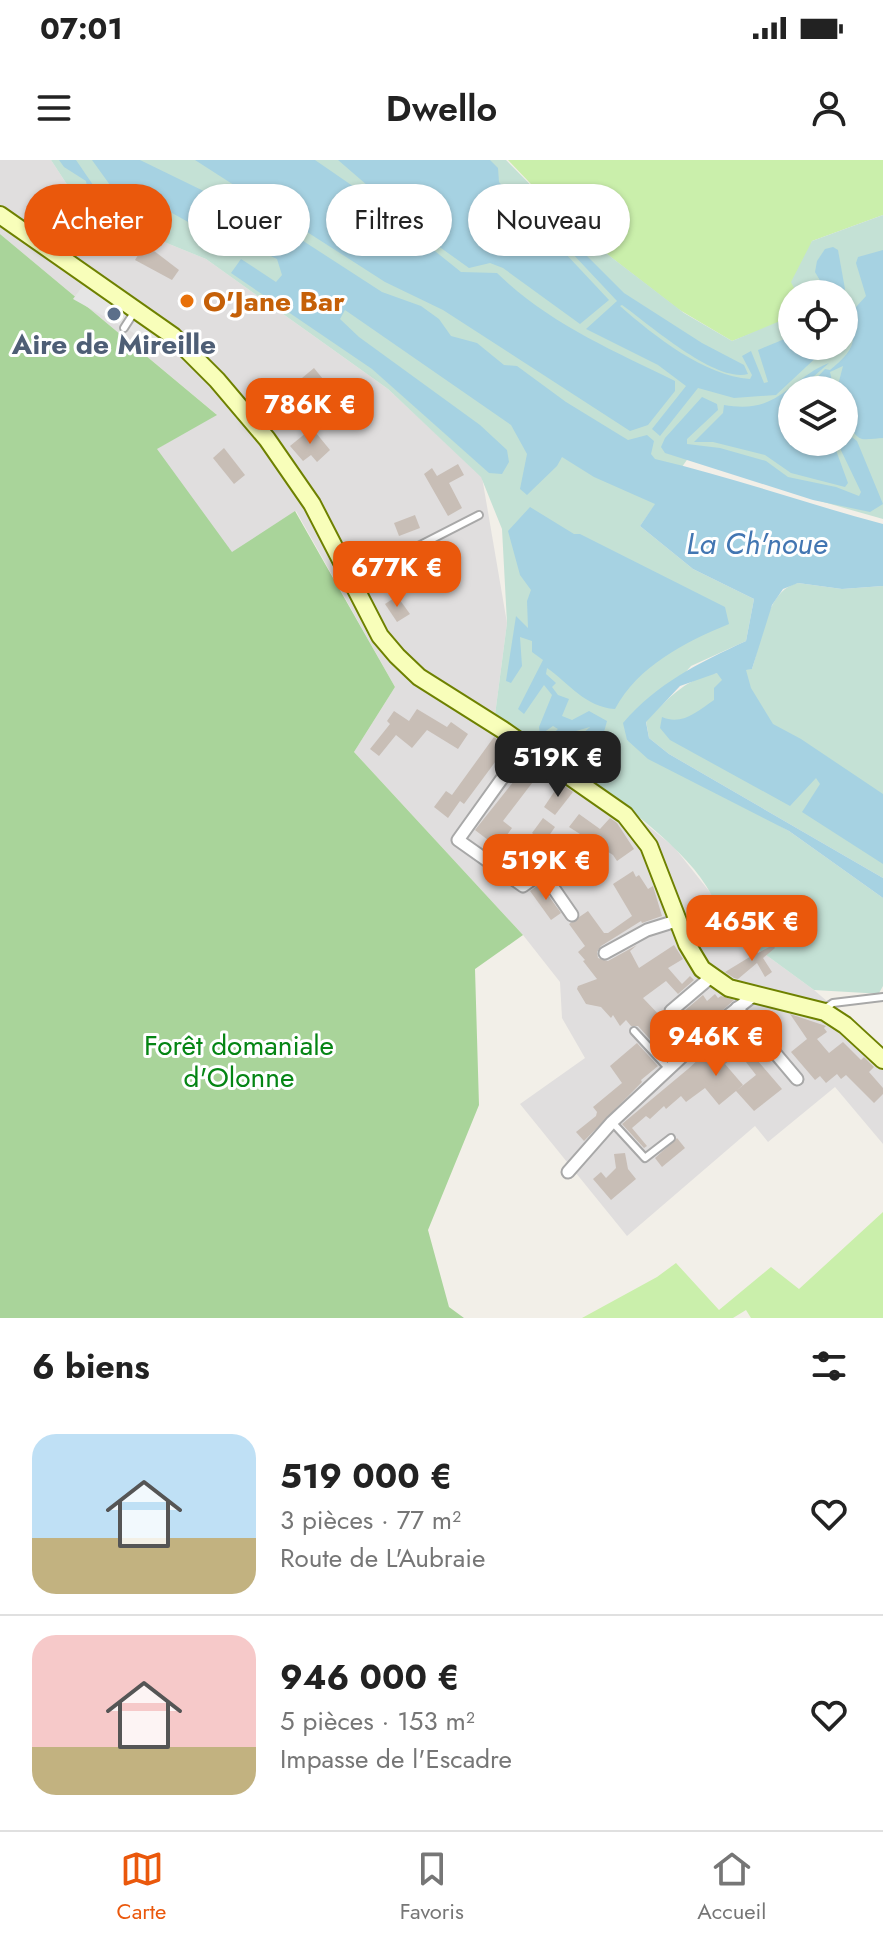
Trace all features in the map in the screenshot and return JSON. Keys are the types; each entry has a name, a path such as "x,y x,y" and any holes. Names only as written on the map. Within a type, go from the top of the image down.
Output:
{"street":[{"path":"0,215 173,336 195,357 267,439 312,504 380,636 397,656 419,677 526,745 608,802 637,828 658,865 693,957 711,977 729,988 753,996 821,1011 845,1025 883,1060"},
{"path":"526,745 458,840 519,886 526,885 543,873 559,858 562,849"},
{"path":"543,873 572,915"},
{"path":"605,953 633,936 679,920"},
{"path":"671,1011 711,977"},
{"path":"568,1172 612,1122 753,996"},
{"path":"737,1008 797,1079"}],"lane":[{"path":"124,328 136,310"},
{"path":"353,579 479,515"},
{"path":"821,1011 833,1003 883,997"},
{"path":"634,1031 669,1069"},
{"path":"612,1122 645,1158 671,1138"}],"shaded area":[{"path":"0,160 51,160 67,184 24,184 24,254 0,234"},
{"path":"172,245 188,252 188,256 206,259 388,389 482,477 507,623 495,715 616,800 674,847 713,896 715,924 747,941 814,990 883,1049 883,1144 835,1087 768,1142 755,1126 627,1236 520,1104 585,1058 562,1018 560,982 523,935 354,752 395,687 296,511 232,553 153,451 216,414 26,256 172,256"},
{"name":"Aire de Mireille","path":"85,283 168,340 139,336 73,299"}],"green space":[{"path":"51,160 506,160 530,184 468,184 468,256 610,256 684,313 732,341 778,322 778,360 858,360 858,280 792,280 812,241 883,215 883,519 689,457 640,526 693,569 754,599 746,641 691,666 627,740 789,831 883,898 883,986 879,993 883,994 814,990 747,941 715,924 711,894 695,870 672,846 613,797 495,715 507,623 502,529 481,477 388,389 199,256 310,256 310,184 188,184 188,252 172,245 172,184 67,184"},
{"path":"508,160 883,160 883,215 812,241 802,280 778,280 778,323 732,341 678,309 609,256 630,256 630,184 531,184"},
{"name":"Forêt domaniale d'Olonne","path":"0,234 217,415 157,449 232,552 295,511 395,687 354,752 523,935 475,969 479,1105 428,1230 449,1307 464,1318 0,1318"},
{"path":"798,583 842,589 883,586 883,878 669,754 649,738 646,721 681,688 704,676 752,669 772,606 787,588"},
{"path":"883,1212 883,1318 751,1318 746,1310 733,1318 582,1318 657,1277 676,1263 719,1310 771,1267 799,1289"}],"water":[{"path":"59,160 76,160 92,184 86,184"},
{"path":"92,160 140,160 189,184 188,222 172,213 172,184 109,184"},
{"path":"195,160 315,160 350,184 326,184 326,244 310,234 310,184 232,184"},
{"path":"338,160 490,160 498,168 501,184 468,184 468,256 568,256 609,300 580,324 503,268 490,263 469,268 452,256 452,184 366,184"},
{"name":"La Ch'noue","path":"310,245 382,292 421,306 439,319 451,336 477,343 504,365 517,366 566,402 628,440 647,435 654,441 651,454 655,459 883,524 883,586 842,589 798,583 783,589 772,605 752,669 746,670 751,688 773,724 883,794 883,864 802,812 820,784 816,778 790,806 670,740 660,728 662,717 683,718 714,700 714,688 722,680 717,673 680,686 646,722 649,738 669,754 883,878 883,898 789,831 648,759 627,740 623,723 650,696 695,666 746,641 754,599 693,569 640,526 655,504 594,477 562,457 557,466 527,495 520,489 527,454 511,425 345,310 340,319 359,337 480,425 507,450 509,462 502,474 489,473 372,369 231,273 241,259 276,282 282,275 277,259 271,256 310,256"},
{"path":"833,247 838,250 843,280 820,280 815,272 817,261 825,249"},
{"path":"883,250 883,438 858,437 858,376 840,376 843,366 830,372 831,376 818,376 841,360 858,360 858,305 866,296 856,263 858,257"},
{"path":"345,256 441,256 461,272 497,273 559,321 675,381 675,391 648,425 630,431 443,310 385,282"},
{"path":"575,256 587,256 624,293 702,343 744,365 748,374 718,370 701,361 620,306 681,353 715,371 750,379 752,375 742,356 751,351 764,383 768,382 758,350 778,342 778,360 813,360 796,376 778,376 776,395 734,398 698,388 660,436 652,429 686,386 658,365 586,329 617,301"},
{"path":"829,363 814,376 807,376"},
{"path":"778,396 778,456 838,456 848,483 845,487 791,473 765,455 713,442 694,442 723,413 724,405 743,407"},
{"path":"702,397 717,404 718,410 687,439 687,444 720,448 766,461 788,477 836,487 859,496 861,492 844,456 858,456 858,443 883,504 870,512 813,500 665,453 661,447 665,438"},
{"path":"530,507 574,534 580,534 725,607 729,624 664,657 636,680 615,709 586,699 547,668 546,674 556,683 552,687 558,695 569,699 562,716 572,720 589,711 607,721 604,732 568,761 562,752 590,727 569,733 554,750 546,740 558,729 553,726 540,735 539,727 552,695 544,685 524,714 518,709 543,660 532,652 532,641 520,637 522,666 511,683 506,681 516,616 528,628 527,601 531,590 520,575 508,531"}],"building":[{"path":"138,256 161,256 179,270 172,280 135,260"},
{"path":"314,368 327,384 315,393 302,378"},
{"path":"312,428 330,450 317,462 311,455 303,461 290,446"},
{"path":"224,448 245,475 234,484 213,458"},
{"path":"458,464 464,475 449,483 462,508 448,516 424,474 432,468 437,476"},
{"path":"415,515 420,528 399,536 394,523"},
{"path":"397,596 410,614 397,622 385,604"},
{"path":"417,709 447,727 451,722 468,734 458,749 427,730 412,748 396,735 379,756 370,749 390,724 387,721 394,711 409,721"},
{"path":"494,737 507,746 464,804 460,801 448,818 434,807 446,791 452,795"},
{"path":"529,762 542,770 503,821 512,828 504,839 531,858 522,871 484,844 488,840 475,830"},
{"path":"560,783 573,792 555,815 544,807"},
{"path":"579,814 600,829 610,818 617,823 634,849 617,861 613,855 569,827"},
{"path":"543,818 555,827 544,843 532,833"},
{"path":"633,871 648,889 653,886 662,916 641,921 601,946 597,952 598,958 608,961 637,945 630,951 639,968 674,945 683,959 668,968 682,984 690,976 694,980 678,994 666,981 643,998 664,1020 676,1018 703,995 707,1001 715,994 718,998 734,1000 668,1059 638,1026 631,1026 626,1020 620,1026 613,1015 611,1018 601,1007 586,1004 577,989 597,979 578,952 585,946 569,924 588,911 604,933 608,933 632,916 613,884"},
{"path":"540,884 561,913 551,920 530,891"},
{"path":"750,944 758,953 773,945 775,948 763,958 772,972 765,977 757,963 738,979 734,978 725,972 753,955 747,946"},
{"path":"790,1014 826,1026 827,1032 817,1039 829,1053 843,1042 861,1060 864,1057 874,1067 869,1072 883,1088 883,1094 874,1103 846,1075 841,1079 837,1074 826,1083 820,1076 815,1080 791,1052 807,1039"},
{"path":"736,1020 751,1039 745,1046 782,1089 754,1111 736,1091 719,1105 705,1088 686,1102 681,1096 666,1109 664,1106 650,1119 646,1116 632,1128 647,1146 644,1148 622,1124 716,1043 713,1039","holes":["739,1053 756,1075 736,1091 743,1085 725,1064"]},
{"path":"637,1043 658,1066 584,1141 576,1132 596,1116 593,1107 622,1083 610,1066"},
{"path":"677,1138 685,1148 662,1167 655,1158"},
{"path":"625,1153 628,1169 636,1179 611,1200 593,1179 601,1172 606,1178 616,1168 614,1154"}],"place":[{"name":"O'Jane Bar","path":"187,301"},
{"name":"Aire de Mireille","path":"114,314"}]}
